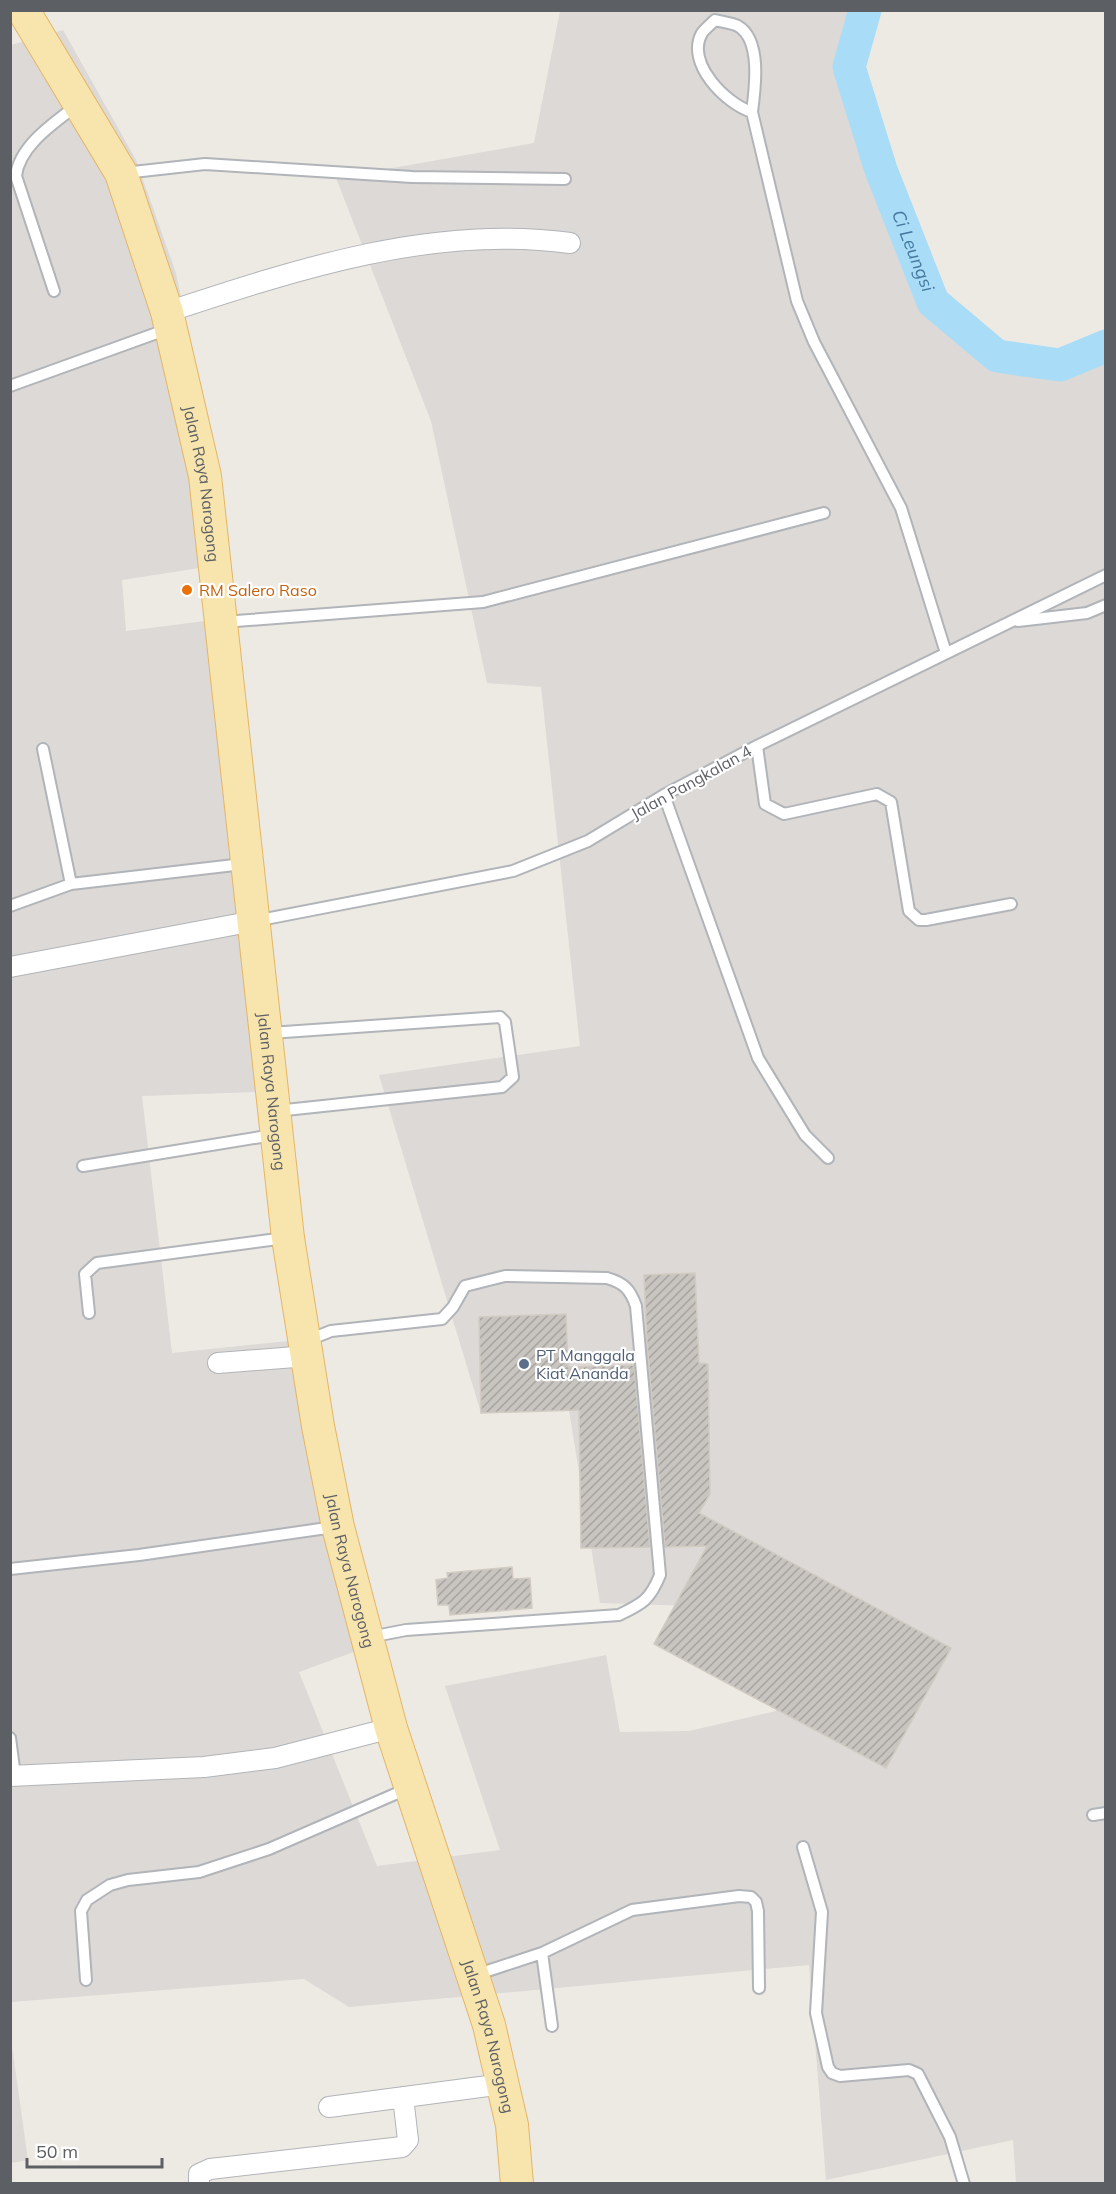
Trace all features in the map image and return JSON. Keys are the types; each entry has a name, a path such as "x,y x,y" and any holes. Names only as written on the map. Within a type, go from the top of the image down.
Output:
{"main road":[{"name":"Jalan Raya Narogong","path":"23,10 121,173 169,320 206,476 288,1238 318,1426 338,1527 366,1637 392,1728 474,1975 503,2084 512,2125 518,2184"}],"street":[{"path":"169,320 303,268 452,240 523,239 570,243"},
{"path":"10,967 254,921"},
{"path":"218,1363 306,1349"},
{"path":"13,1776 204,1767 275,1758 392,1728"},
{"path":"329,2107 503,2084"},
{"path":"199,2184 199,2175 210,2169 402,2147 408,2139 403,2097"}],"lane":[{"path":"752,112 737,107 717,90 703,66 699,46 702,34 715,20 738,26 749,38 755,61 756,85 752,112 797,302 814,342 901,508 946,653"},
{"path":"54,291 16,176 17,165 28,149 78,104"},
{"path":"121,173 205,164 412,177 565,178"},
{"path":"10,386 169,320"},
{"path":"222,622 483,603 824,513"},
{"name":"Jalan Pangkalan 4","path":"254,921 513,871 588,841 664,795 757,746 1106,575"},
{"path":"1009,622 1087,613 1106,605"},
{"path":"757,746 765,804 777,813 784,814 877,794 888,798 891,802 909,911 913,916 926,920 1011,904"},
{"path":"43,749 70,884"},
{"path":"664,795 758,1058 805,1135 828,1158"},
{"path":"10,906 70,884 248,863"},
{"path":"83,1166 276,1123 502,1088 513,1077 505,1022 500,1017 266,1033"},
{"path":"89,1313 85,1274 97,1263 288,1238"},
{"path":"306,1349 331,1331 442,1319 453,1307 465,1286 505,1276 607,1278 622,1283 631,1293 636,1306 660,1575 653,1593 641,1604 619,1615 406,1630 366,1637"},
{"path":"10,1569 139,1556 338,1527"},
{"path":"10,1738 13,1776"},
{"path":"86,1980 81,1911 95,1894 128,1880 199,1872 269,1849 411,1787"},
{"path":"1093,1815 1106,1813"},
{"path":"803,1847 822,1912 816,2013 828,2067 832,2073 840,2076 909,2070 918,2074 948,2131 964,2184"},
{"path":"474,1975 542,1953 632,1910 739,1896 751,1897 756,1902 758,1911 759,1988"},
{"path":"542,1953 552,2026"}],"shaded area":[{"path":"560,11 865,11 848,65 882,170 933,302 997,356 1060,365 1105,346 1105,2183 1016,2183 1013,2140 826,2180 809,1965 349,2007 304,1979 11,2002 11,45 63,30 136,160 176,273 198,381 219,565 122,580 126,631 221,619 282,1091 142,1096 172,1353 308,1339 381,1642 299,1672 377,1866 500,1850 445,1686 606,1655 620,1732 689,1731 776,1711 778,1646 725,1607 600,1603 569,1410 481,1413 379,1075 580,1046 541,687 487,683 431,421 336,178 534,143"},
{"path":"10,2032 28,2160 11,2163 10,2163"}],"building":[{"path":"695,1273 699,1363 708,1364 710,1494 699,1513 951,1648 886,1768 654,1644 707,1546 665,1547 647,1343 644,1275"},
{"path":"566,1314 568,1367 634,1365 650,1547 581,1548 579,1410 481,1413 479,1317"},
{"path":"512,1567 513,1579 530,1578 532,1608 450,1615 449,1605 438,1605 436,1580 448,1578 447,1573"}],"waterway":[{"name":"Ci Leungsi","path":"865,10 849,67 881,170 933,302 997,356 1060,365 1106,346"}],"place":[{"name":"RM Salero Raso","path":"187,590"},
{"name":"PT Manggala Kiat Ananda","path":"524,1364"}]}
